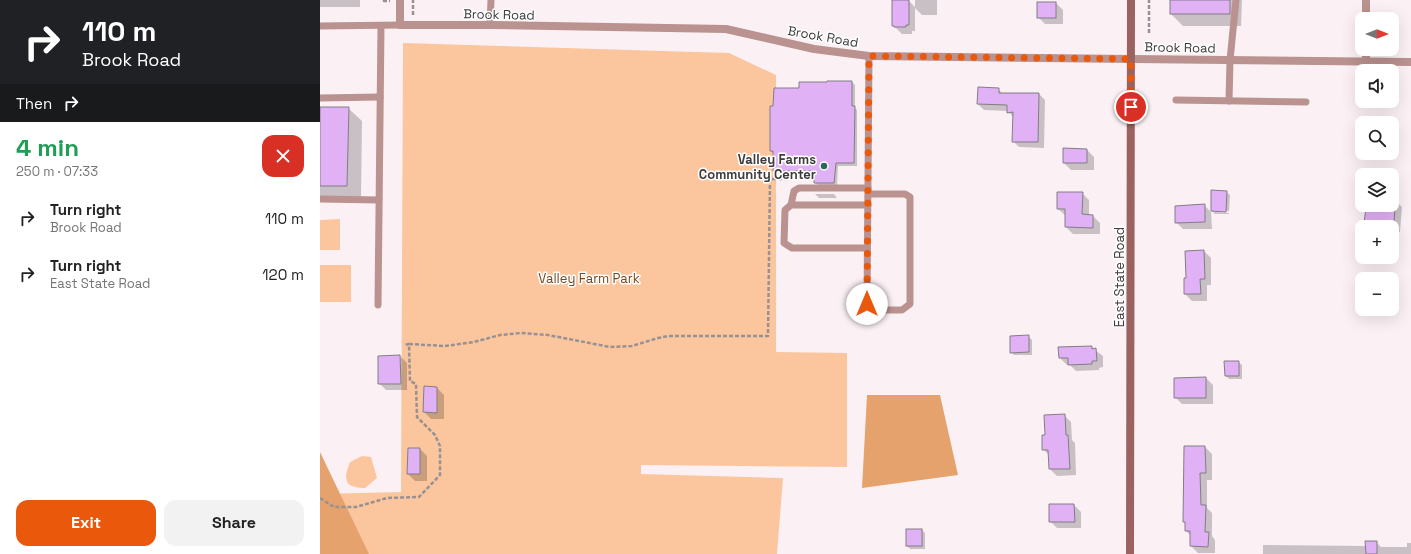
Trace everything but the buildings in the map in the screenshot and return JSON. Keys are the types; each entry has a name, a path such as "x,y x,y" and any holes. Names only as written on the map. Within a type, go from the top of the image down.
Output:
{"street":[{"path":"400,0 400,25"},
{"name":"East State Road","path":"1130,554 1131,0"},
{"path":"1366,0 1366,12"},
{"name":"Brook Road","path":"400,25 726,29 814,49 869,56 1411,62"},
{"path":"1366,56 1366,62"}],"lane":[{"path":"490,25 491,0"},
{"path":"1229,101 1230,60 1236,0"},
{"path":"320,26 400,25"},
{"path":"378,305 381,26"},
{"path":"867,248 792,248 784,243 785,210 791,205 794,191 799,188 868,191 905,194 910,197 910,304 902,310 873,310 867,304 867,248 868,205 868,191 869,56"},
{"path":"320,98 380,97"},
{"path":"1176,100 1306,102"},
{"path":"320,199 379,200"},
{"path":"791,205 868,205"}],"path":[{"path":"1149,0 1149,33"},
{"path":"404,345 445,346 474,342 500,335 521,332 548,335 610,347 632,346 669,336 768,336"},
{"path":"320,498 334,507 356,507 387,498 419,497 440,475 440,446 435,435 417,417 416,384 410,381 409,344"}],"green space":[{"name":"Valley Farm Park","path":"403,43 729,53 776,75 776,352 847,353 847,467 641,465 641,474 783,478 777,554 320,554 320,494 401,492"},
{"path":"340,219 340,250 320,250 320,220"},
{"path":"320,265 351,265 351,302 320,302"},
{"path":"362,456 371,457 377,478 365,488 358,488 349,484 346,478 346,473 350,462"}],"shaded area":[{"path":"867,395 940,395 958,475 862,488"},
{"path":"320,452 369,554 320,554"}],"place":[{"name":"Valley Farms Community Center","path":"824,166"}],"route":[{"path":"867,304 869,56 1131,59 1131,107"}]}
